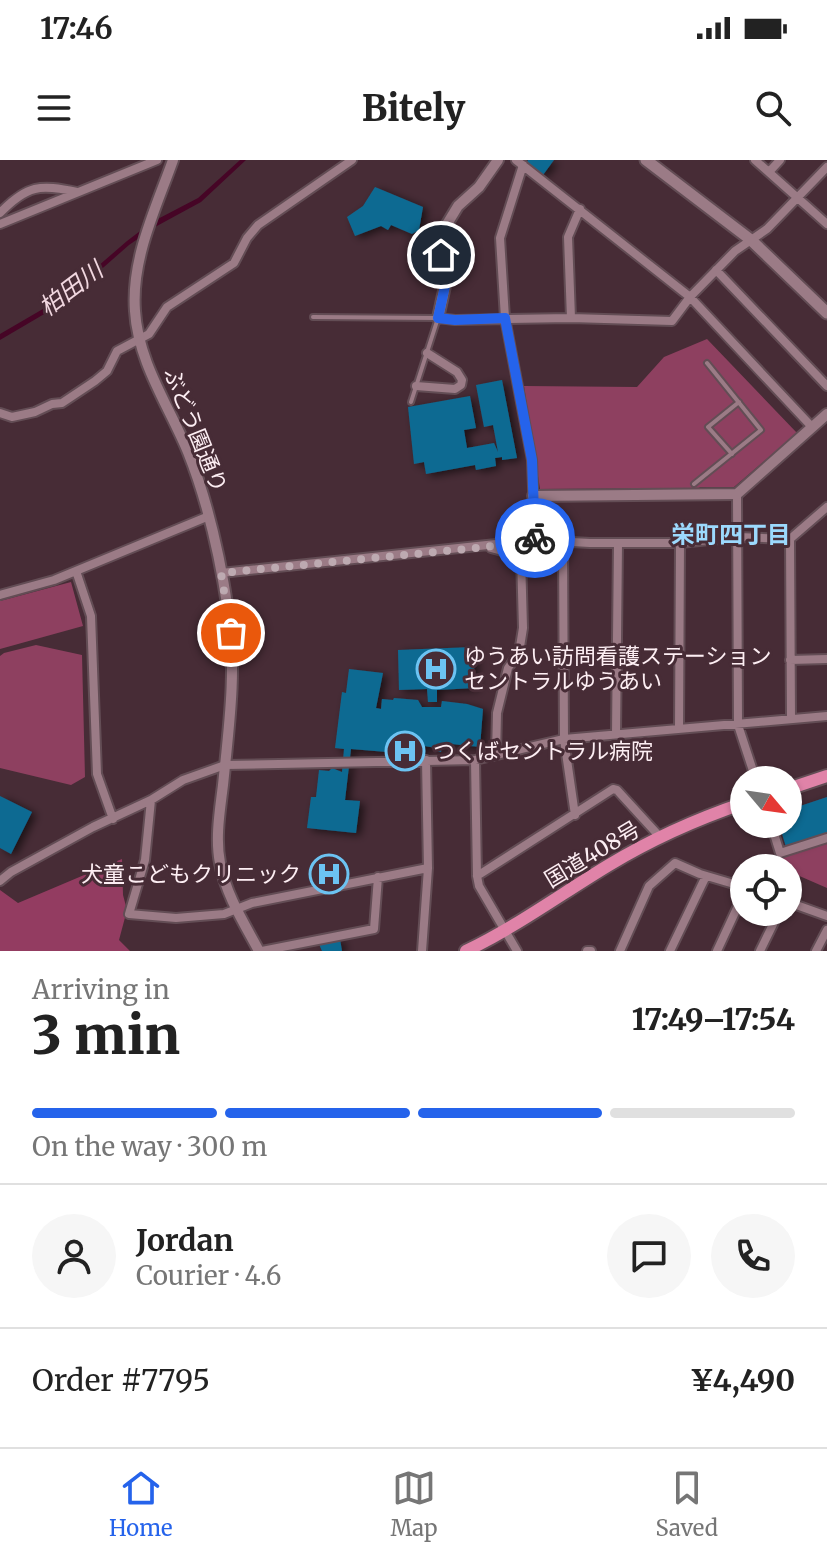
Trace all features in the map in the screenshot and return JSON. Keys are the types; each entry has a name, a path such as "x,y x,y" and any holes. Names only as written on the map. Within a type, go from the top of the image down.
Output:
{"highway":[{"path":"802,784 827,776"},
{"name":"国道408号","path":"466,951 505,931 610,864 660,837 730,809"}],"main road":[{"path":"646,160 751,240 827,313"}],"street":[{"path":"0,224 155,160"},
{"name":"ぶどう園通り","path":"173,160 144,241 135,282 135,313 139,340 188,453 209,516 221,573 233,660 219,860 226,886 260,951"},
{"path":"0,413 12,417 62,403 107,371 117,351 149,334 167,307 234,263 258,225 352,160"},
{"path":"498,160 479,187 458,206 444,229 441,255 445,286 438,318 672,321 690,297 735,251 767,229 827,167"},
{"path":"755,160 827,224"},
{"path":"769,172 780,160"},
{"path":"496,755 497,713 508,668 519,653 523,628 521,556 535,540 532,460 505,318 500,238 520,162 690,297 812,427"},
{"path":"0,213 15,198 38,186 78,192"},
{"path":"571,318 568,237 580,209"},
{"path":"716,270 827,386"},
{"path":"416,386 455,389 461,385 462,380 457,372 427,353"},
{"path":"533,496 737,494 827,414"},
{"path":"737,494 738,725 751,766"},
{"path":"221,573 535,540 680,543 738,537 790,539 827,507"},
{"path":"0,595 76,571 209,516"},
{"path":"790,539 791,719"},
{"path":"563,541 564,739 575,815"},
{"path":"616,734 618,543"},
{"path":"679,729 680,543"},
{"path":"486,547 521,556"},
{"path":"76,571 91,616 97,774 113,819"},
{"path":"790,660 827,659"},
{"path":"0,881 11,872 93,827 151,800 183,780 225,765 475,760 564,739 827,716"},
{"path":"422,951 428,868 426,760"},
{"path":"475,760 479,886 517,951"},
{"path":"477,876 613,789 660,837"},
{"path":"151,800 145,860 129,914 176,918 224,914 252,903 428,868"},
{"path":"775,838 780,853 827,838"},
{"path":"620,951 649,886 675,863 730,883"},
{"path":"670,951 706,876"},
{"path":"260,951 374,929 378,877"},
{"path":"802,907 827,916"},
{"path":"717,951 730,923"},
{"path":"760,951 772,926"},
{"path":"816,951 827,930"}],"lane":[{"path":"313,317 438,318 411,402"},
{"path":"694,484 761,430 707,363"},
{"path":"732,454 708,427 739,402"}],"shaded area":[{"path":"240,160 246,160 201,202 155,227 129,245 63,303 0,340 0,334 60,299 152,222 198,198"},
{"path":"707,339 797,433 734,487 700,487 694,491 681,488 540,489 524,386 637,387 664,357"},
{"path":"71,582 83,626 0,649 0,601"},
{"path":"36,645 82,655 85,777 71,785 0,768 0,656"},
{"path":"827,842 827,888 802,877 802,854 791,854"},
{"path":"122,859 123,895 127,910 119,940 130,951 0,951 0,890 18,903"}],"building":[{"path":"528,160 554,160 543,175 526,163"},
{"path":"375,187 423,207 419,230 412,234 391,225 388,230 381,226 355,236 347,217 363,206"},
{"path":"502,380 517,458 495,458 496,466 476,470 475,465 426,474 424,462 414,464 408,407 470,396 476,428 464,430 467,448 494,443 498,452 493,425 484,427 476,385"},
{"name":"ゆうあい訪問看護ステーション セントラルゆうあい","path":"473,647 475,688 437,690 437,702 428,702 427,689 399,690 398,650"},
{"name":"つくばセントラル病院","path":"349,669 383,673 376,708 381,709 382,699 394,698 418,700 422,707 441,707 442,701 483,709 480,747 442,743 441,752 437,748 424,746 423,755 351,749 345,800 360,801 356,833 307,828 311,797 316,797 319,770 329,771 332,768 342,772 344,749 335,748 342,692 346,693"},
{"path":"0,796 32,812 11,854 0,848"},
{"path":"827,797 827,833 786,847 783,838 802,838 802,805"},
{"name":"犬童こどもクリニック","path":"335,861 339,880 325,883 321,863"},
{"path":"340,939 342,951 322,951 319,944"}],"way so far":[{"path":"231,633 221,573 486,547 535,538"}],"place":[{"name":"ゆうあい訪問看護ステーション セントラルゆうあい","path":"436,669"},
{"name":"つくばセントラル病院","path":"405,751"},
{"name":"犬童こどもクリニック","path":"329,874"}],"district":[{"name":"栄町四丁目","path":"731,535"}],"route":[{"path":"441,255 445,286 438,318 505,318 532,460 535,538"}],"water label":[{"name":"柏田川","path":"71,289"}]}
